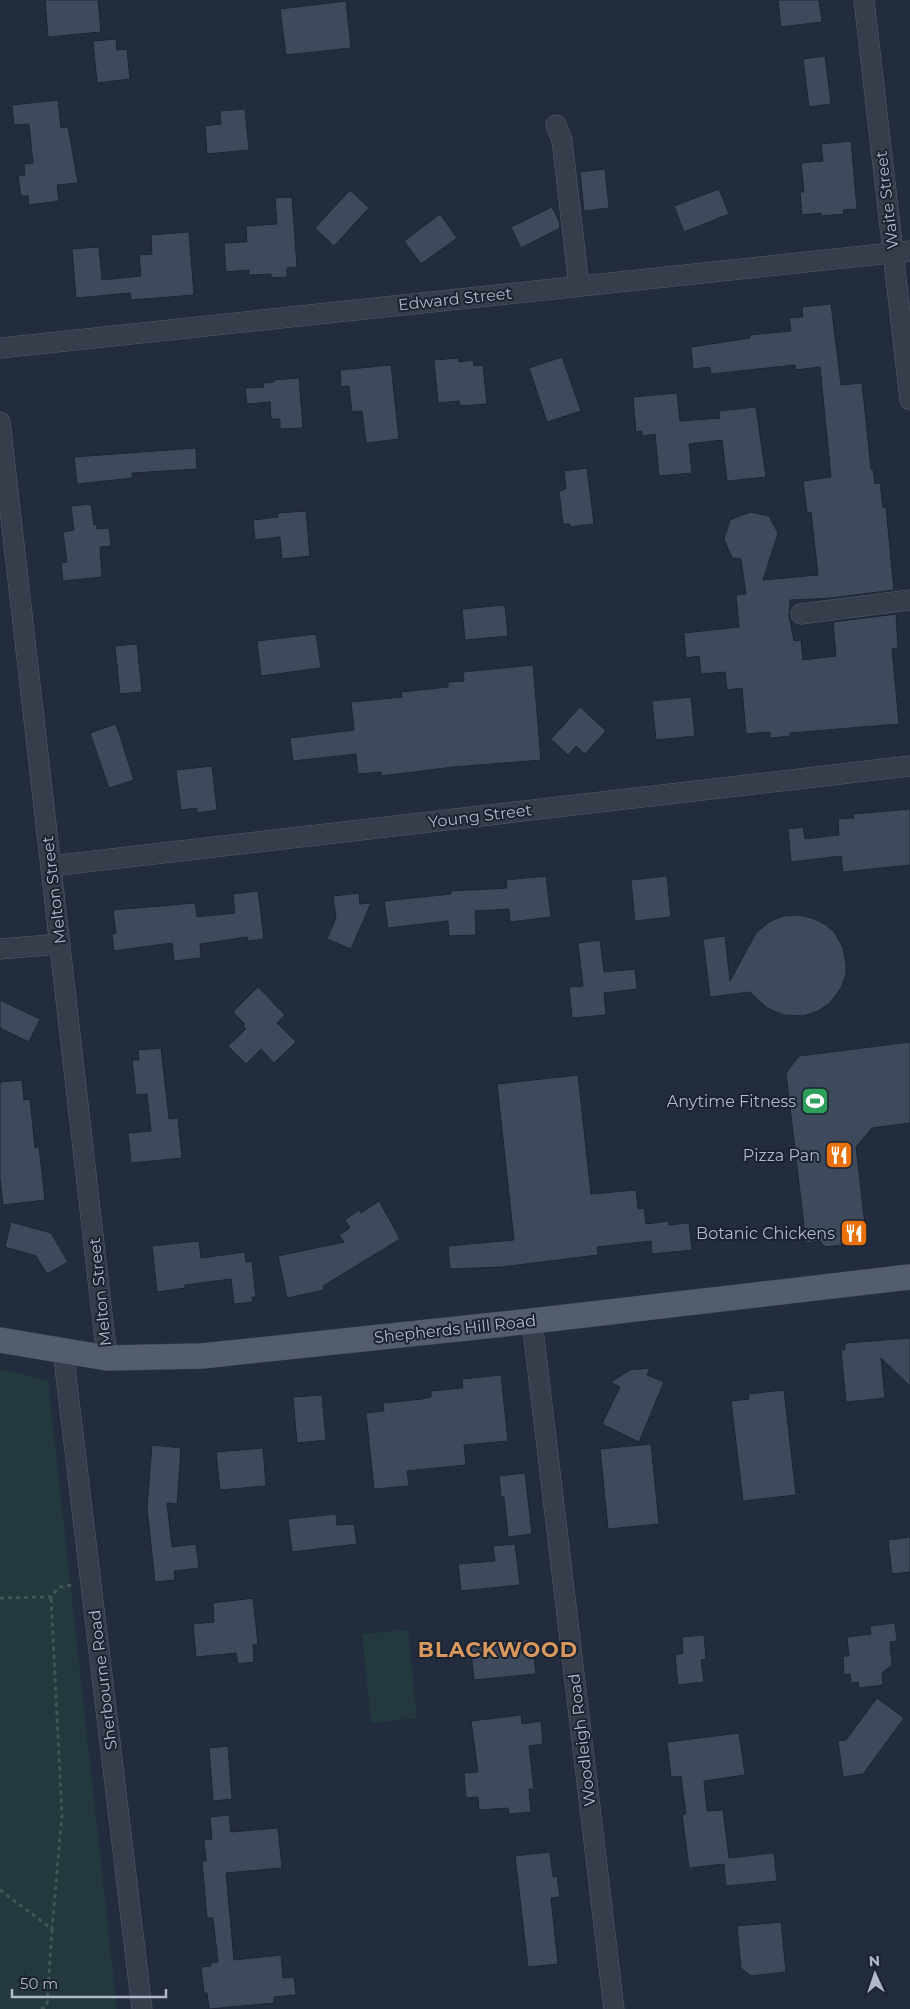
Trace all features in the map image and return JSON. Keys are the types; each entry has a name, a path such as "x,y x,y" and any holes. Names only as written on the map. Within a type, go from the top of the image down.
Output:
{"main road":[{"name":"Shepherds Hill Road","path":"0,1340 107,1358 202,1356 532,1321 910,1277"}],"street":[{"name":"Waite Street","path":"864,0 901,251 910,400"},
{"path":"556,125 562,140 579,286"},
{"name":"Edward Street","path":"0,348 901,251"},
{"name":"Melton Street","path":"0,422 107,1358"},
{"path":"801,614 910,600"},
{"name":"Young Street","path":"51,866 910,766"},
{"path":"0,949 60,944"},
{"name":"Woodleigh Road","path":"532,1321 614,2009"},
{"name":"Sherbourne Road","path":"63,1351 142,2009"}],"path":[{"path":"41,2009 47,2008 62,1815 52,1597 58,1587 91,1583"},
{"path":"0,1598 52,1597"},
{"path":"0,1890 52,1929"}],"green space":[{"path":"0,1369 48,1380 117,2009 0,2009"},
{"path":"408,1630 417,1718 371,1723 362,1634"}],"building":[{"path":"45,0 98,0 101,32 48,37"},
{"path":"778,0 819,0 822,22 781,27"},
{"path":"346,1 351,48 286,55 280,9"},
{"path":"116,39 117,50 127,49 130,79 97,83 93,41"},
{"path":"825,56 831,104 809,107 803,59"},
{"path":"58,100 61,128 68,127 78,183 57,185 59,201 29,205 28,196 21,196 18,176 25,175 24,164 33,163 29,124 14,125 12,105"},
{"path":"245,109 249,150 207,154 205,126 221,124 220,111"},
{"path":"851,141 857,209 843,210 844,214 821,216 821,213 802,215 800,192 804,192 801,163 823,161 821,144"},
{"path":"605,169 609,208 584,211 580,172"},
{"path":"719,189 729,214 684,232 674,206"},
{"path":"350,190 369,208 334,246 315,228"},
{"path":"292,197 297,267 287,268 287,277 271,278 271,274 249,275 249,270 226,272 224,243 247,242 246,226 277,224 275,198"},
{"path":"552,207 559,221 560,228 521,248 511,227"},
{"path":"440,214 457,238 421,264 404,241"},
{"path":"189,232 194,295 131,300 130,293 76,298 72,249 99,247 102,280 141,276 139,255 152,254 151,235"},
{"path":"831,304 841,385 862,383 871,469 873,469 875,484 880,483 883,507 886,507 894,590 831,598 790,600 789,616 794,641 801,640 803,660 836,656 833,622 896,614 898,648 892,649 899,724 790,733 791,736 770,738 770,732 746,734 742,688 727,690 725,672 701,674 699,656 686,658 684,633 739,627 736,595 746,594 741,559 732,558 724,539 730,520 750,512 769,516 778,533 763,580 818,575 811,512 807,513 803,481 831,477 820,367 795,370 795,365 711,374 710,367 693,369 691,347 750,338 749,335 791,331 789,318 803,317 802,307"},
{"path":"562,357 581,411 547,422 529,368"},
{"path":"458,358 459,362 473,360 474,366 483,365 487,404 460,406 459,401 438,403 434,360"},
{"path":"391,365 399,439 366,443 362,411 352,412 349,386 341,387 340,370"},
{"path":"299,378 303,428 280,429 280,419 271,419 270,402 247,404 245,388 264,387 263,383 274,382 274,380"},
{"path":"677,393 680,421 720,418 719,411 756,407 766,477 727,481 722,440 689,444 692,473 659,476 655,434 642,436 642,431 636,432 633,397"},
{"path":"196,448 197,469 132,473 133,478 77,484 74,457"},
{"path":"587,468 594,524 570,527 570,524 563,524 559,491 566,489 564,471"},
{"path":"91,504 94,525 97,524 97,529 109,528 111,546 100,547 102,577 63,581 61,563 67,562 63,532 74,530 71,506"},
{"path":"306,511 310,556 282,559 280,537 255,540 253,520 278,517 278,513"},
{"path":"505,605 508,636 465,640 462,609"},
{"path":"316,634 321,668 261,676 257,641"},
{"path":"137,644 142,692 120,694 115,646"},
{"path":"533,665 541,760 454,767 381,776 381,772 358,774 356,754 293,761 290,738 354,730 351,702 402,697 401,692 448,687 448,682 464,681 463,672"},
{"path":"691,697 695,736 656,740 652,701"},
{"path":"580,707 606,731 585,754 576,746 568,755 551,739"},
{"path":"116,724 134,780 109,788 90,733"},
{"path":"212,766 217,810 197,813 197,808 181,810 176,770"},
{"path":"910,809 910,865 843,872 841,856 791,862 788,829 803,827 805,839 839,835 838,819 854,818 853,814"},
{"path":"546,876 551,917 510,922 509,909 475,911 476,935 449,936 448,921 388,928 384,901 451,894 451,891 507,888 506,880"},
{"path":"667,876 671,917 635,921 631,880"},
{"path":"258,891 264,939 248,941 247,937 200,944 201,958 174,961 172,943 114,951 112,934 116,933 113,910 195,903 197,917 235,913 233,894"},
{"path":"359,893 360,904 371,903 351,949 327,939 336,918 333,896"},
{"path":"797,915 812,918 826,925 835,933 843,948 846,974 841,988 830,1003 818,1011 803,1016 784,1015 767,1008 750,992 710,997 703,939 725,936 730,981 756,933 769,922 783,916"},
{"path":"600,940 604,972 635,969 637,989 604,993 606,1015 572,1018 569,987 583,986 578,943"},
{"path":"258,987 285,1015 277,1023 296,1042 274,1063 261,1049 246,1064 228,1046 246,1029 243,1026 245,1024 233,1012"},
{"path":"0,1000 40,1019 29,1042 0,1028"},
{"path":"910,1042 910,1123 872,1128 856,1147 867,1242 825,1247 820,1241 806,1243 786,1073 799,1056"},
{"path":"161,1048 169,1119 178,1118 182,1158 131,1163 128,1133 151,1131 147,1094 136,1095 132,1060 139,1060 138,1050"},
{"path":"578,1075 591,1194 636,1190 638,1209 644,1208 646,1224 669,1221 669,1225 689,1223 692,1250 652,1254 651,1241 597,1247 598,1255 502,1267 450,1269 448,1246 514,1240 497,1084"},
{"path":"22,1080 24,1100 30,1099 35,1148 39,1147 45,1200 3,1205 0,1178 0,1082"},
{"path":"379,1201 400,1239 323,1286 324,1290 287,1298 278,1256 344,1242 339,1235 350,1228 345,1220 359,1210 361,1213"},
{"path":"11,1222 51,1233 68,1262 47,1274 36,1256 5,1247"},
{"path":"199,1241 201,1258 245,1252 246,1262 252,1261 256,1297 252,1297 253,1302 234,1304 231,1279 185,1285 185,1288 157,1292 152,1246"},
{"path":"910,1338 910,1386 881,1358 885,1398 846,1402 841,1350 845,1350 845,1343"},
{"path":"650,1368 647,1375 664,1382 639,1442 602,1424 620,1387 611,1382 630,1370"},
{"path":"501,1375 508,1441 464,1445 466,1465 407,1471 409,1486 374,1489 366,1413 384,1411 383,1403 422,1399 431,1397 431,1391 463,1388 462,1379"},
{"path":"784,1390 796,1495 743,1501 731,1401 749,1399 748,1394"},
{"path":"322,1395 326,1440 297,1443 293,1397"},
{"path":"651,1444 659,1524 608,1529 600,1449"},
{"path":"152,1445 181,1448 177,1504 167,1503 172,1547 196,1544 199,1568 174,1571 175,1580 155,1582 147,1508"},
{"path":"263,1448 266,1486 220,1490 216,1452"},
{"path":"525,1473 532,1534 508,1537 504,1497 501,1497 499,1476"},
{"path":"336,1514 337,1525 354,1524 357,1544 292,1552 288,1519"},
{"path":"910,1537 910,1572 892,1574 888,1540"},
{"path":"515,1544 520,1585 461,1591 458,1564 495,1561 493,1546"},
{"path":"253,1598 258,1644 253,1645 254,1662 238,1664 236,1653 196,1657 193,1624 214,1622 213,1603"},
{"path":"895,1623 897,1641 890,1642 892,1665 882,1673 883,1685 859,1688 858,1682 851,1683 850,1674 844,1675 843,1656 849,1656 847,1637 871,1634 870,1626"},
{"path":"704,1635 706,1659 701,1660 704,1682 678,1685 675,1655 683,1653 682,1637"},
{"path":"532,1639 536,1674 474,1680 470,1642 488,1640 488,1644"},
{"path":"877,1698 904,1718 863,1774 843,1777 838,1741 846,1740"},
{"path":"521,1715 522,1724 541,1721 543,1744 529,1746 534,1789 529,1789 531,1812 509,1814 508,1808 479,1810 478,1797 466,1798 464,1773 478,1772 471,1721"},
{"path":"739,1733 745,1775 704,1781 707,1811 723,1810 729,1858 774,1853 777,1881 726,1886 724,1864 689,1868 682,1814 686,1814 681,1776 671,1777 667,1742"},
{"path":"228,1746 232,1799 213,1801 209,1748"},
{"path":"229,1815 231,1832 278,1828 282,1868 226,1873 234,1960 281,1955 283,1978 294,1977 296,1995 274,1997 274,2003 209,2009 207,1993 204,1993 201,1967 211,1966 211,1963 218,1962 213,1918 207,1918 202,1861 206,1861 204,1840 212,1839 210,1817"},
{"path":"550,1852 553,1877 557,1876 560,1897 551,1898 558,1964 528,1967 515,1856"},
{"path":"781,1922 786,1972 751,1976 741,1968 737,1926"}],"place":[{"name":"Anytime Fitness","path":"815,1101"},
{"name":"Pizza Pan","path":"839,1155"},
{"name":"Botanic Chickens","path":"854,1233"}],"district":[{"name":"BLACKWOOD","path":"498,1649"}]}
